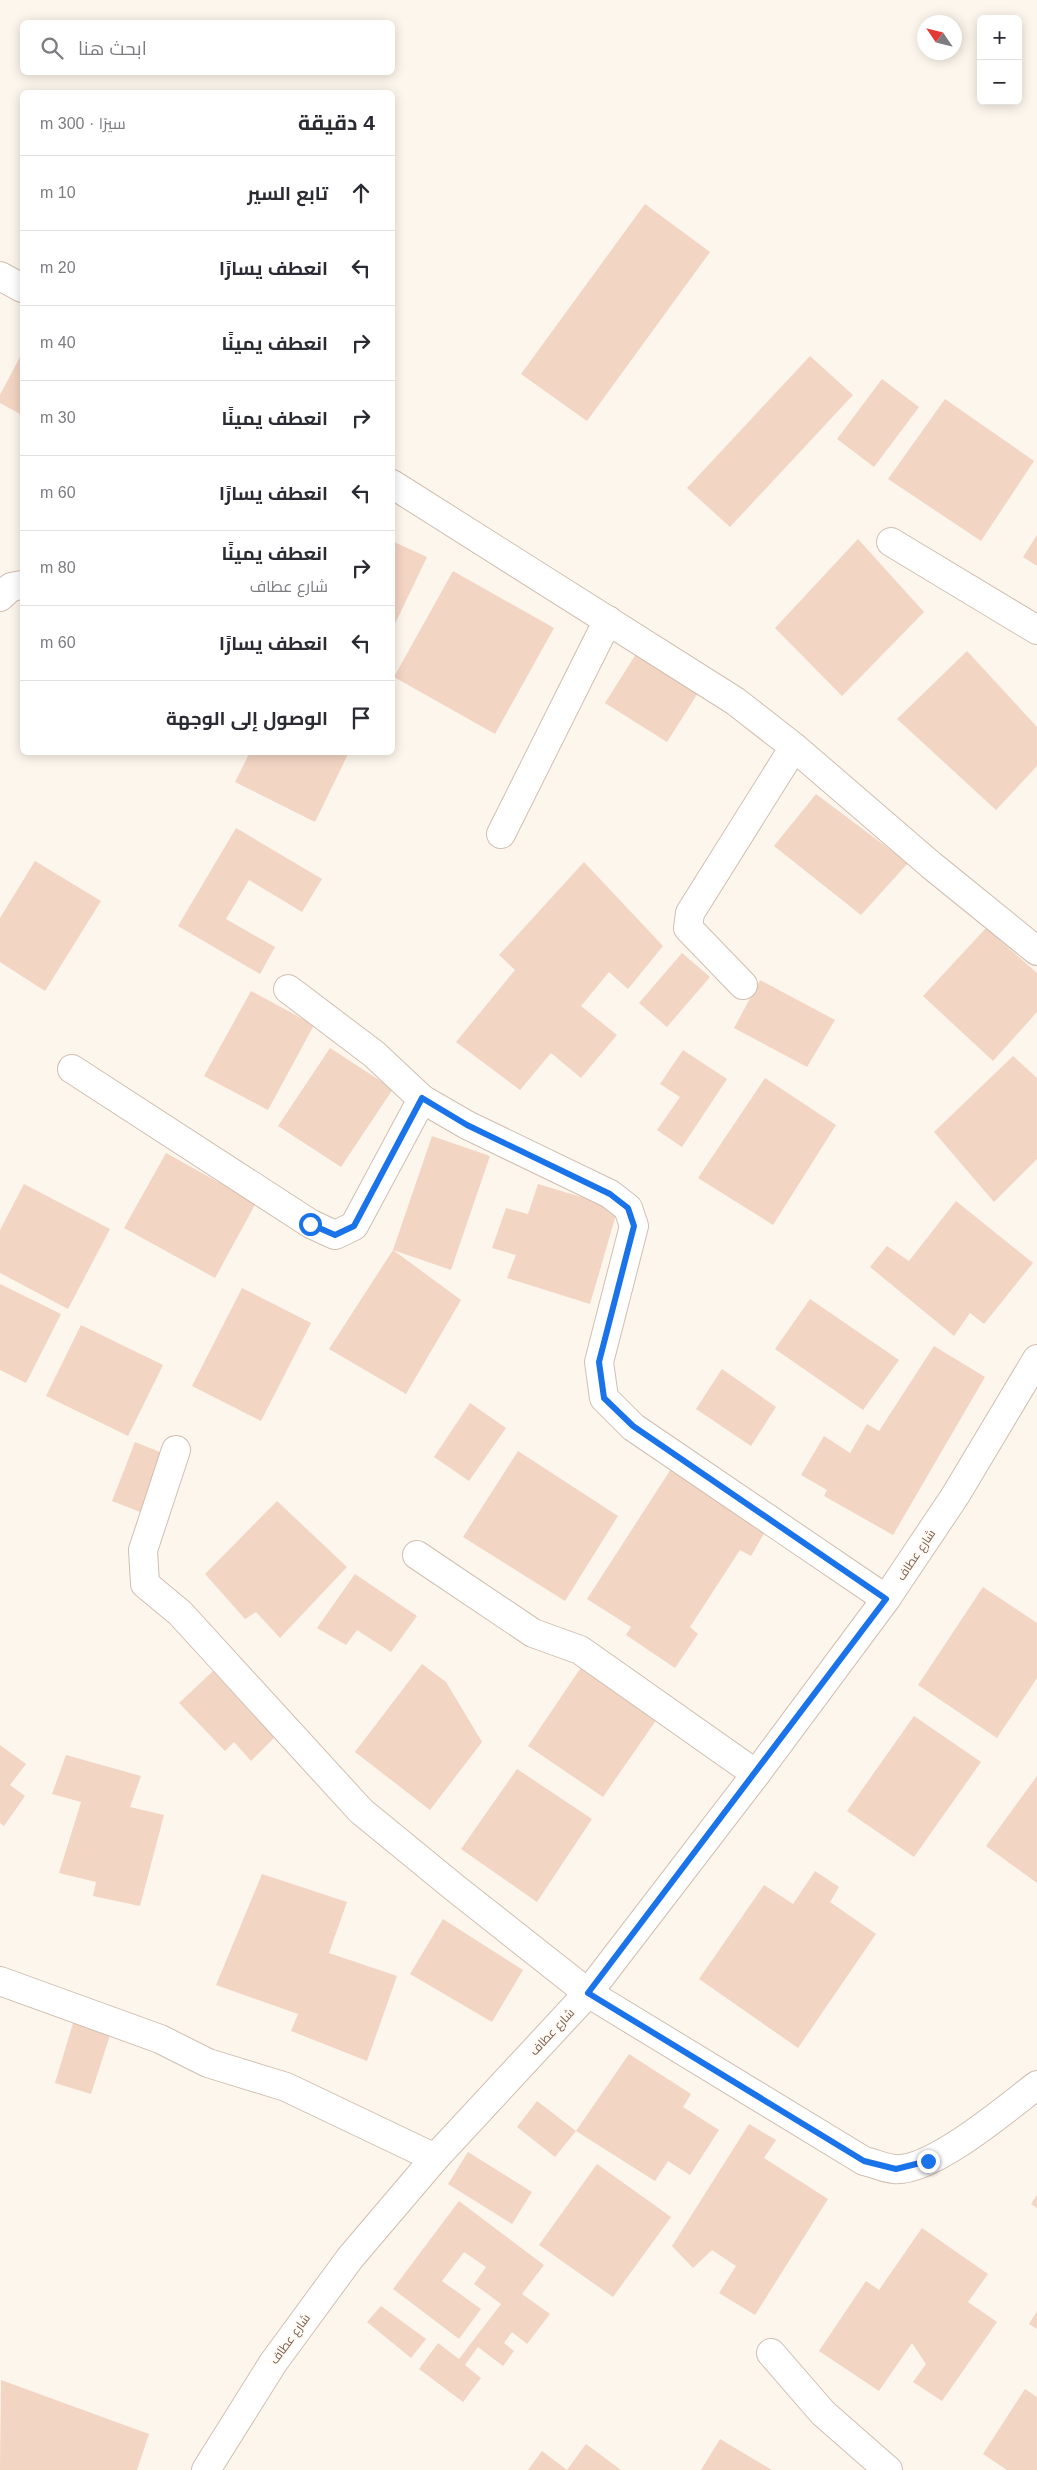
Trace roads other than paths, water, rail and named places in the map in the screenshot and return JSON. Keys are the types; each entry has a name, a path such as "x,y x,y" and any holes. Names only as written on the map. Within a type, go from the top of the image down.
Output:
{"street":[{"path":"0,276 20,287"},
{"path":"395,486 735,701 794,747 931,865 1037,951"},
{"path":"891,542 1037,630"},
{"path":"0,597 11,587 20,585"},
{"path":"501,834 608,620"},
{"path":"743,985 688,928 690,913 794,747"},
{"path":"288,988 374,1054 422,1098 467,1125 610,1194 628,1208 634,1226 599,1362 604,1398 633,1426 886,1599"},
{"path":"72,1069 310,1224 335,1235 354,1226 422,1098"},
{"name":"شارع عطاف","path":"206,2470 278,2355 350,2258 435,2158 588,1993 756,1774 886,1599 955,1496 1037,1358"},
{"path":"176,1450 143,1550 145,1584 180,1614 361,1811 588,1993 864,2161 896,2169 928,2161 957,2145 1037,2085"},
{"path":"417,1555 533,1633 580,1650 756,1774"},
{"path":"0,1981 160,2039 208,2063 286,2087 435,2158"},
{"path":"771,2353 823,2414 888,2470"}]}
